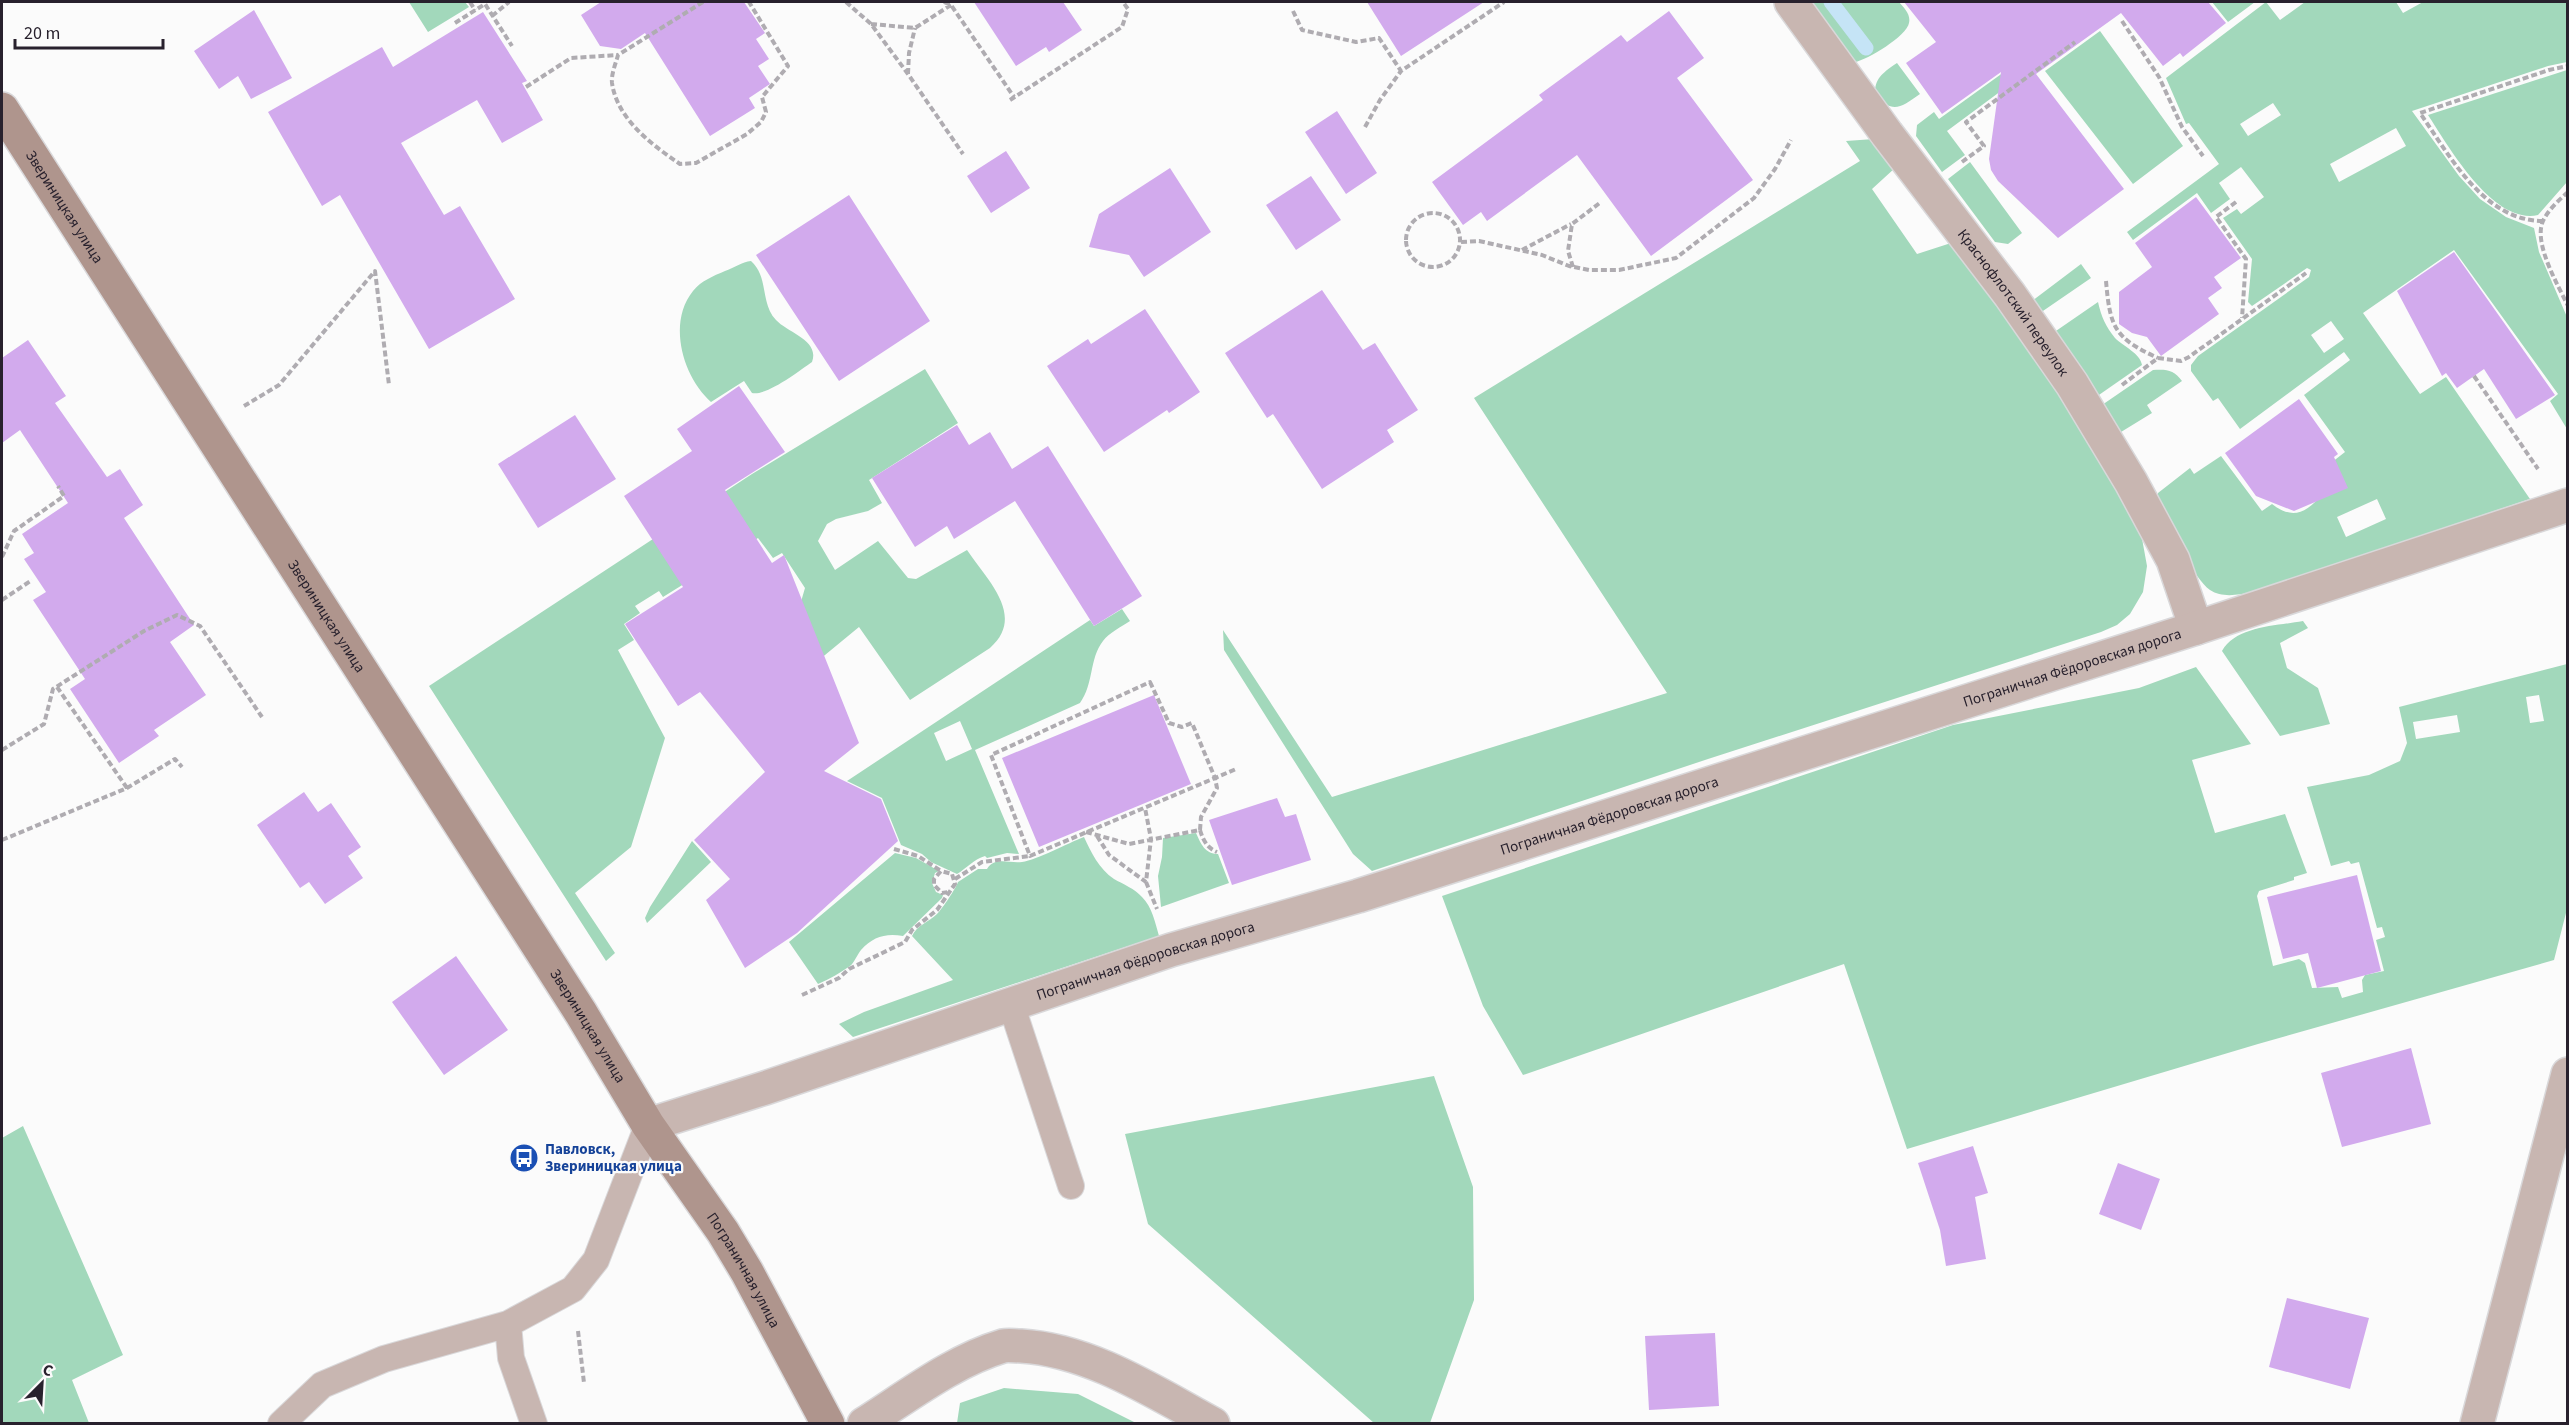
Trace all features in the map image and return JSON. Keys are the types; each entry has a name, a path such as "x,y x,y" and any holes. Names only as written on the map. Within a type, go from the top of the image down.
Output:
{"street":[{"name":"Краснофлотский переулок","path":"1791,2 1887,134 2010,295 2078,393 2131,482 2173,560 2196,628"},
{"name":"Звериницкая улица","path":"2,109 575,1004 648,1125"},
{"name":"Пограничная Фёдоровская дорога","path":"648,1125 765,1088 1171,950 1358,896 2196,628 2568,505"},
{"path":"2477,1424 2568,1074"},
{"name":"Пограничная улица","path":"648,1125 723,1232 747,1272 828,1424"},
{"path":"864,1424 964,1362 1005,1345 1042,1347 1080,1359 1137,1382 1214,1424"}],"lane":[{"path":"1011,1004 1071,1186"},
{"path":"281,1424 322,1385 384,1359 508,1324 573,1289 596,1260 648,1125"},
{"path":"508,1324 511,1358 534,1424"}],"path":[{"path":"470,2 475,10"},
{"path":"492,16 509,2"},
{"path":"526,87 571,58 618,55 703,2"},
{"path":"618,55 612,81 619,106 646,138 665,154 680,164 696,163 747,134 762,122 766,112 762,97 788,66 750,2"},
{"path":"846,2 870,24 908,74 963,154"},
{"path":"944,2 951,5 1012,99 1122,27 1128,9 1123,2"},
{"path":"1365,127 1380,100 1401,71 1504,2"},
{"path":"455,23 484,4 512,46"},
{"path":"870,24 915,28 951,5"},
{"path":"1293,11 1302,30 1356,42 1379,38 1401,71"},
{"path":"2122,21 2159,77 2182,127 2203,156"},
{"path":"908,74 909,53 915,28"},
{"path":"1968,158 1984,146 1966,122 2075,42"},
{"path":"2543,221 2526,220 2508,213 2481,193 2462,172 2420,113 2549,70 2568,66"},
{"path":"1461,242 1479,241 1521,250 1574,267 1618,270 1676,258 1754,198 1775,169 1791,140"},
{"path":"2568,192 2554,204 2543,221 2541,243 2568,306"},
{"path":"1521,250 1572,224 1600,202"},
{"path":"2236,202 2216,217 2246,258 2242,319"},
{"path":"1428,212 1441,213 1451,219 1458,229 1461,242 1457,253 1449,262 1431,266 1414,260 1407,250 1405,238 1409,226 1417,217 1428,212"},
{"path":"1572,224 1568,250 1574,267"},
{"path":"247,404 279,385 375,271 389,385"},
{"path":"2106,280 2110,317 2115,328 2134,345 2158,358 2181,361 2306,273"},
{"path":"2129,380 2158,358"},
{"path":"2474,376 2538,469"},
{"path":"2,557 14,531 64,496 58,486"},
{"path":"2,600 32,580"},
{"path":"2,750 44,724 53,689 144,631 177,615 200,626 262,717"},
{"path":"1030,856 991,755 1150,682 1169,723 1182,728 1192,723 1215,778 1217,788 1201,817 1200,830 1202,839 1210,850 1217,852"},
{"path":"57,687 127,788"},
{"path":"2,840 127,788 175,759 182,767"},
{"path":"802,995 839,978 849,969 905,942 912,930 938,910 952,889 955,879 981,862 996,858 1030,856 1236,769"},
{"path":"1145,808 1151,839 1146,882 1157,909"},
{"path":"1086,832 1129,844 1200,830"},
{"path":"1097,835 1109,855 1146,882"},
{"path":"894,849 918,856 941,871 947,871 955,879"},
{"path":"941,871 934,879 934,885 942,893 948,892"},
{"path":"573,1289 584,1383"}],"green space":[{"path":"409,2 465,2 469,7 428,32"},
{"path":"1808,2 1899,2 1908,14 1909,23 1894,41 1855,62 1848,58"},
{"path":"1993,2 2012,2 2023,16 2067,42 1947,131 1965,155 1942,172 1916,136 1917,125 1934,112 1939,119 2011,67 1943,38"},
{"path":"2212,2 2255,2 2228,22"},
{"path":"2266,2 2280,20 2305,2 2396,2 2403,13 2423,2 2567,2 2567,62 2548,66 2412,111 2459,176 2480,199 2506,217 2534,228 2539,252 2567,317 2567,429 2550,401 2558,394 2454,250 2363,313 2420,394 2446,377 2530,499 2252,592 2225,595 2215,593 2203,584 2157,505 2158,493 2190,468 2194,474 2221,456 2262,511 2272,504 2291,513 2307,508 2318,499 2318,473 2345,452 2304,395 2350,360 2344,352 2240,429 2218,398 2213,401 2191,371 2191,365 2198,356 2309,277 2311,270 2307,268 2252,306 2248,302 2252,259 2223,218 2237,209 2241,214 2264,197 2241,167 2219,183 2230,199 2211,213 2197,193 2133,240 2127,232 2219,164 2189,123 2186,124 2166,78","holes":["2273,103 2281,115 2248,136 2240,124","2396,128 2406,146 2339,182 2330,164","2331,321 2344,339 2324,353 2311,335","2377,499 2386,519 2346,537 2337,517"]},
{"path":"2100,31 2183,146 2133,184 2045,71"},
{"path":"1897,63 1920,94 1907,103 1892,107 1875,95 1875,89 1881,76"},
{"path":"2567,70 2567,182 2538,215 2521,215 2505,208 2474,181 2428,115"},
{"path":"1874,139 1895,168 1872,189 1917,254 1951,243 2061,391 2141,533 2147,566 2143,592 2130,614 2117,625 2101,632 1372,871 1353,854 1224,650 1223,630 1332,797 1667,693 1474,398 1860,161 1846,141"},
{"path":"1970,162 2022,233 2008,244 1995,242 1948,179"},
{"path":"751,261 757,267 763,282 771,313 781,325 807,342 813,354 812,362 766,391 752,393 744,381 711,402 693,379 686,364 680,334 681,318 685,304 700,284"},
{"path":"2081,264 2091,278 2040,313 2032,301"},
{"path":"2098,302 2104,321 2112,334 2135,354 2142,365 2096,397 2053,333"},
{"path":"925,369 958,423 869,480 882,503 868,511 836,519 827,524 818,541 835,570 878,541 908,578 916,579 967,550 1000,599 1005,624 1000,636 990,648 910,700 859,627 808,669 788,646 805,588 782,553 773,558 758,538 663,597 659,591 635,606 640,613 624,624 634,640 618,650 665,738 631,847 575,893 615,953 606,961 429,686 752,474"},
{"path":"2153,370 2170,371 2182,381 2147,405 2152,413 2121,432 2115,429 2102,405"},
{"path":"1122,609 1130,621 1108,635 1103,641 1095,656 1088,688 1080,703 975,750 1019,854 1007,853 987,858 981,857 957,874 901,845 882,798 847,781 1090,620 1094,626","holes":["960,721 972,749 946,761 934,733"]},
{"path":"2303,621 2308,628 2280,643 2287,668 2318,688 2330,724 2280,736 2222,651 2237,636 2247,632 2258,628"},
{"path":"2567,664 2567,909 2554,960 2258,1044 1907,1149 1844,964 1523,1075 1483,1006 1442,896 1953,725 2139,688 2196,667 2251,744 2192,760 2215,833 2285,814 2307,873 2294,877 2294,880 2259,891 2257,896 2273,966 2299,959 2305,963 2312,988 2338,987 2342,998 2363,992 2362,980 2365,975 2384,971 2376,940 2385,937 2382,927 2377,928 2359,862 2351,864 2349,861 2331,866 2307,787 2369,775 2400,761 2407,743 2399,707","holes":["2539,695 2544,721 2530,723 2526,697","2457,715 2460,732 2416,739 2413,722"]},
{"path":"1196,833 1207,850 1218,854 1229,883 1161,907 1158,876 1163,838"},
{"path":"1084,837 1104,870 1145,901 1153,915 1159,936 853,1037 839,1024 864,1012 953,980 912,936 917,929 940,911 958,882 978,869 987,869 994,863 1028,861"},
{"path":"692,841 711,862 647,923 645,918 650,907"},
{"path":"895,853 916,858 939,871 935,873 932,883 936,892 943,895 942,898 903,936 891,935 875,939 861,950 850,966 818,984 789,942"},
{"path":"1434,1076 1473,1187 1474,1300 1430,1423 1374,1423 1148,1224 1125,1134"},
{"path":"23,1126 123,1355 72,1380 89,1423 2,1423 2,1138"},
{"path":"1004,1388 1078,1394 1136,1423 957,1423 960,1403"}],"building":[{"path":"601,2 744,2 765,33 756,39 769,59 758,66 770,84 749,98 755,108 710,136 645,33 621,49 600,46 581,15"},
{"path":"974,2 1063,2 1082,30 1049,52 1046,47 1016,66"},
{"path":"1367,2 1484,2 1401,56"},
{"path":"1904,2 2208,2 2226,23 2183,57 2180,53 2163,66 2121,13 2036,74 2124,189 2058,238 1998,181 1991,170 1989,159 2001,72 1942,114 1906,63 1936,42"},
{"path":"254,10 292,78 251,99 238,76 219,89 194,51"},
{"path":"1669,11 1704,58 1677,78 1753,180 1651,256 1577,155 1487,221 1481,212 1463,225 1432,182 1543,100 1539,95 1621,35 1627,42"},
{"path":"483,12 527,81 522,83 543,120 502,143 477,100 401,143 444,215 460,206 515,299 429,349 340,195 322,206 268,112 382,47 393,67"},
{"path":"1337,111 1377,173 1346,194 1305,132"},
{"path":"1006,151 1030,188 991,213 967,176"},
{"path":"1170,168 1211,232 1144,277 1129,255 1089,247 1099,214"},
{"path":"1311,176 1341,220 1296,250 1266,205"},
{"path":"849,195 930,321 839,381 756,255"},
{"path":"2196,197 2241,258 2214,277 2222,288 2208,298 2219,314 2161,356 2147,337 2132,333 2119,324 2119,292 2152,267 2135,243"},
{"path":"2454,252 2555,395 2516,419 2484,369 2457,388 2446,373 2442,376 2397,291"},
{"path":"1322,290 1363,350 1375,343 1418,410 1387,430 1394,442 1322,489 1273,414 1267,418 1225,353"},
{"path":"1145,309 1200,392 1169,413 1167,410 1104,452 1047,366 1088,339 1091,344"},
{"path":"28,340 66,396 55,403 107,477 120,469 143,505 124,518 194,625 170,642 206,695 154,730 159,736 119,763 70,689 85,679 33,600 46,592 24,559 34,553 22,534 68,503 20,430 2,443 2,358"},
{"path":"739,386 785,452 725,490 772,563 784,555 859,743 824,771 881,799 898,841 797,933 745,968 706,900 730,879 694,840 765,772 700,692 678,706 625,624 683,587 624,496 692,451 677,429"},
{"path":"2299,399 2338,454 2334,457 2348,488 2294,511 2256,496 2225,453"},
{"path":"575,415 616,479 538,528 498,464"},
{"path":"957,425 969,445 990,432 1012,469 1048,446 1142,596 1094,626 1015,501 954,539 947,526 915,547 872,478"},
{"path":"1154,695 1191,784 1039,847 1002,758"},
{"path":"304,792 318,812 331,803 361,847 348,856 363,878 325,904 309,882 300,888 257,825"},
{"path":"1277,798 1285,817 1296,814 1311,860 1232,885 1209,820"},
{"path":"2357,875 2381,971 2317,988 2308,953 2283,959 2267,897"},
{"path":"456,956 508,1030 444,1075 392,1002"},
{"path":"2411,1048 2431,1124 2342,1147 2321,1073"},
{"path":"1973,1146 1988,1193 1975,1197 1986,1259 1946,1266 1940,1230 1918,1163"},
{"path":"2118,1163 2160,1179 2141,1230 2099,1214"},
{"path":"2287,1298 2369,1318 2350,1389 2269,1367"},
{"path":"1715,1333 1719,1406 1649,1410 1645,1336"}],"waterway":[{"path":"1831,2 1866,48"}],"place":[{"name":"Павловск, Звериницкая улица","path":"524,1158"}]}
